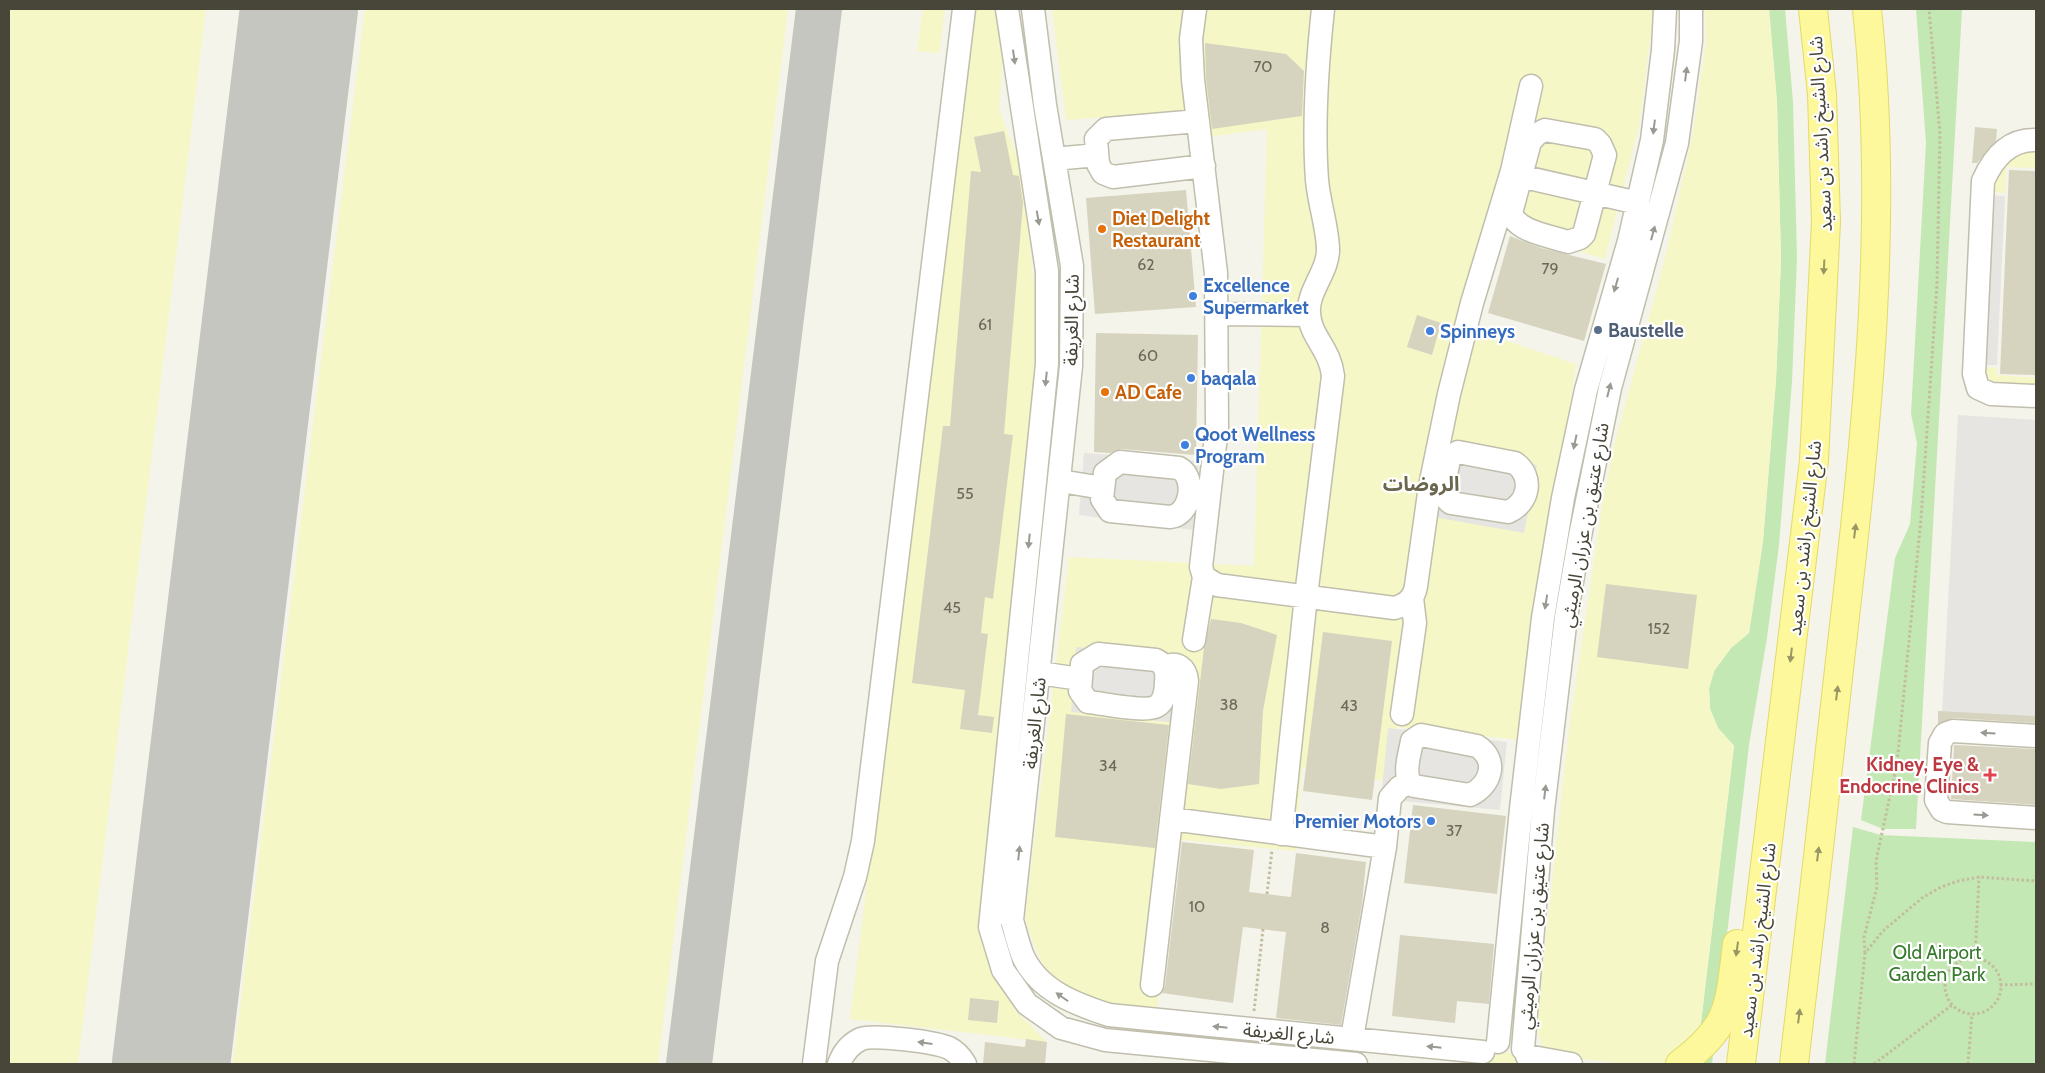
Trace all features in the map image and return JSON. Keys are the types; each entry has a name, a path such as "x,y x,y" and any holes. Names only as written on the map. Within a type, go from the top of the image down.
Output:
{"main road":[{"name":"شارع الشيخ راشد بن سعيد","path":"1741,1064 1815,450 1826,222 1822,94 1813,9"},
{"path":"1794,1064 1864,458 1873,335 1878,205 1872,55 1868,9"},
{"path":"1680,1064 1709,1040 1723,1021 1730,1000 1749,861 1776,783"}],"street":[{"path":"814,1064 827,961 855,877 863,841 964,9"},
{"name":"شارع الغريفة","path":"1007,9 1047,271 1047,364 990,927 1003,970 1027,1004 1061,1028 1104,1040 1166,1045 1290,1061 1356,1064"},
{"name":"شارع الغريفة","path":"1033,9 1054,159 1072,266 1071,366 1012,920 1023,956 1043,983 1070,1002 1109,1015 1486,1053 1511,1042 1527,1057"},
{"path":"1194,640 1204,577 1201,561 1217,427 1216,273 1196,166 1190,121 1191,59 1195,9"},
{"path":"1277,833 1333,376 1329,355 1314,333 1309,315 1309,308 1324,269 1328,250 1319,199 1316,162 1318,52 1323,9"},
{"name":"شارع عتيق بن عزران الرميثي","path":"1486,1053 1525,779 1543,618 1563,498 1586,390 1638,203 1652,140 1663,50 1665,9"},
{"name":"شارع عتيق بن عزران الرميثي","path":"1527,1057 1543,810 1574,570 1587,493 1610,388 1677,143 1691,41 1691,9"},
{"path":"1445,454 1458,452 1514,463 1524,472 1526,495 1522,503 1508,512 1451,503 1447,500 1444,492 1445,454 1472,303 1512,171 1531,86"},
{"path":"1190,121 1106,129 1096,139 1097,156 1103,173 1113,177 1196,166"},
{"path":"2036,123 1994,161 1983,181 1974,374 1978,388 1991,394 2036,396"},
{"path":"1545,130 1595,139 1600,144 1605,155 1584,234 1574,241 1568,242 1523,227 1513,219 1511,213 1520,176 1530,142 1541,131 1545,130"},
{"path":"2011,145 2022,141 2036,140"},
{"path":"1054,159 1097,156"},
{"path":"1520,176 1638,203"},
{"path":"1217,314 1309,315"},
{"path":"1402,714 1416,623 1412,598 1416,586 1430,486 1445,454"},
{"path":"1188,476 1188,499 1185,510 1176,517 1110,511 1104,504 1103,488 1105,473 1120,462 1179,468 1188,476 1211,477"},
{"path":"1060,481 1103,488"},
{"path":"1526,489 1563,498"},
{"path":"1204,577 1217,585 1394,608 1401,606 1412,598"},
{"path":"1152,985 1187,674 1179,665 1165,666 1156,660 1098,654 1082,664 1080,679 1080,691 1088,702 1153,708 1162,702 1166,691 1165,666"},
{"path":"1039,673 1080,679"},
{"path":"2036,736 1953,731 1944,734 1940,743 1936,800 1942,810 1947,812 2036,818"},
{"path":"1421,735 1477,746 1486,755 1490,771 1489,778 1484,786 1470,795 1414,786 1410,783 1407,775 1412,741 1421,735"},
{"path":"1490,771 1525,779"},
{"path":"1352,1038 1385,847 1390,798 1400,787 1410,783"},
{"path":"1171,819 1385,847"},
{"path":"839,1064 847,1049 853,1043 875,1036 940,1045 956,1052 965,1064"},
{"path":"1166,1045 1192,1064"},
{"path":"1527,1057 1571,1064"}],"path":[{"path":"1854,1064 1865,953 1864,937 1877,887 1876,861 1897,762 1900,708 1912,617 1921,519 1937,284 1940,134 1928,9"},
{"path":"1267,894 1277,833"},
{"path":"1865,953 1883,931 1922,898 1941,887 1978,877 2036,881"},
{"path":"1975,958 1978,877"},
{"path":"1247,1011 1254,1012 1263,929"},
{"path":"1975,958 1988,963 1993,968 2000,985 2000,993 1993,1006 1986,1010 1972,1014 1964,1013 1952,1005 1945,990 1948,974 1959,962 1975,958"},
{"path":"2000,985 2036,984"},
{"path":"1874,1064 1952,1005"},
{"path":"1968,1064 1972,1014"}],"green space":[{"path":"1769,9 1785,9 1793,102 1797,258 1792,382 1779,545 1767,638 1749,745 1712,1064 1696,1064 1734,746 1718,728 1710,709 1709,689 1714,671 1731,648 1749,633 1763,541 1776,380 1781,259 1777,103"},
{"path":"1916,9 1962,9 1916,829 1883,829 1861,820 1895,558 1910,524 1917,443 1911,414 1926,143"},
{"name":"Old Airport Garden Park","path":"1853,827 1881,835 2036,842 2036,1064 1825,1064"}],"sand":[{"path":"9,9 206,9 78,1064 9,1064"},
{"path":"365,9 788,9 658,1064 233,1064"},
{"path":"923,9 945,9 939,53 917,51"},
{"path":"976,9 999,9 1003,55 999,109 1021,168 1036,299 1038,355 992,969 1015,1010 1047,1042 850,1019"},
{"path":"1052,9 1654,9 1639,126 1605,259 1506,230 1477,331 1576,364 1521,740 1396,727 1392,782 1302,768 1296,851 1173,839 1157,1009 1099,1002 1072,992 1050,974 1035,947 1025,918 1069,557 1254,566 1267,129 1192,139 1190,111 1066,120"},
{"path":"1705,9 1769,9 1777,102 1781,259 1776,380 1763,541 1749,633 1731,648 1714,671 1709,689 1710,709 1718,728 1734,746 1696,1064 1625,1064 1553,1055 1543,1047 1539,1037 1537,1018 1569,729 1603,498 1614,446 1666,254 1693,133 1706,43"},
{"path":"2020,148 2035,149 2036,168 2006,167 2005,193 1989,192 1989,177"},
{"path":"1981,367 1997,368 1997,375 2036,378 2036,394 1980,390"},
{"path":"1505,1052 1519,1055 1527,1064 1488,1064 1497,1054"}],"shaded area":[{"path":"1987,195 2005,196 1997,365 1980,365"},
{"path":"1958,415 2036,420 2036,719 1942,714"},
{"path":"1428,443 1537,465 1524,533 1417,514"},
{"path":"1084,453 1199,461 1193,530 1079,515"},
{"path":"1076,647 1184,656 1176,723 1071,712"},
{"path":"1388,728 1507,742 1500,810 1381,799"}],"building":[{"path":"1205,43 1286,54 1304,71 1302,116 1212,129 1206,79"},
{"path":"1975,127 1997,129 1996,141 1977,163 1972,163"},
{"path":"1004,131 1013,175 1019,176 1023,203 1004,434 1013,435 993,599 985,597 981,633 988,634 978,715 994,717 992,733 960,729 965,690 912,683 943,426 950,426 971,171 981,172 974,137"},
{"path":"2009,170 2036,171 2036,375 2000,374"},
{"path":"1186,190 1196,307 1095,314 1086,198"},
{"path":"1510,236 1541,248 1606,264 1584,341 1488,313"},
{"path":"1417,315 1441,323 1432,355 1407,347"},
{"path":"1096,333 1198,335 1196,455 1121,449 1110,453 1094,452"},
{"path":"1606,584 1697,595 1688,669 1597,657"},
{"path":"1211,619 1241,623 1277,635 1263,711 1259,784 1221,789 1188,784 1204,648"},
{"path":"1323,632 1392,641 1372,800 1303,791"},
{"path":"1938,711 2036,716 2036,723 1954,718 1938,724"},
{"path":"1066,714 1169,725 1155,848 1055,837"},
{"name":"Kidney, Eye & Endocrine Clinics","path":"1954,745 2036,749 2036,805 1951,799"},
{"path":"1413,805 1506,816 1497,894 1404,883"},
{"path":"1182,842 1254,850 1249,892 1291,897 1296,853 1366,862 1362,904 1341,1025 1276,1018 1286,932 1243,927 1233,1003 1162,993 1165,986"},
{"path":"1400,935 1494,944 1489,1004 1457,1001 1455,1023 1392,1016"},
{"path":"970,998 999,1001 997,1023 968,1020"},
{"path":"1026,1039 1047,1042 1045,1064 983,1064 985,1042 1025,1047"}],"taxiway":[{"path":"689,1064 819,9"}],"runway":[{"path":"171,1064 299,9"}],"place":[{"name":"Diet Delight Restaurant","path":"1102,229"},
{"name":"Excellence Supermarket","path":"1193,296"},
{"name":"Baustelle","path":"1598,330"},
{"name":"Spinneys","path":"1430,331"},
{"name":"baqala","path":"1191,378"},
{"name":"AD Cafe","path":"1105,392"},
{"name":"Qoot Wellness Program","path":"1185,445"},
{"name":"Kidney, Eye & Endocrine Clinics","path":"1990,775"},
{"name":"Premier Motors","path":"1431,821"}],"district":[{"name":"الروضات","path":"1421,484"}]}
